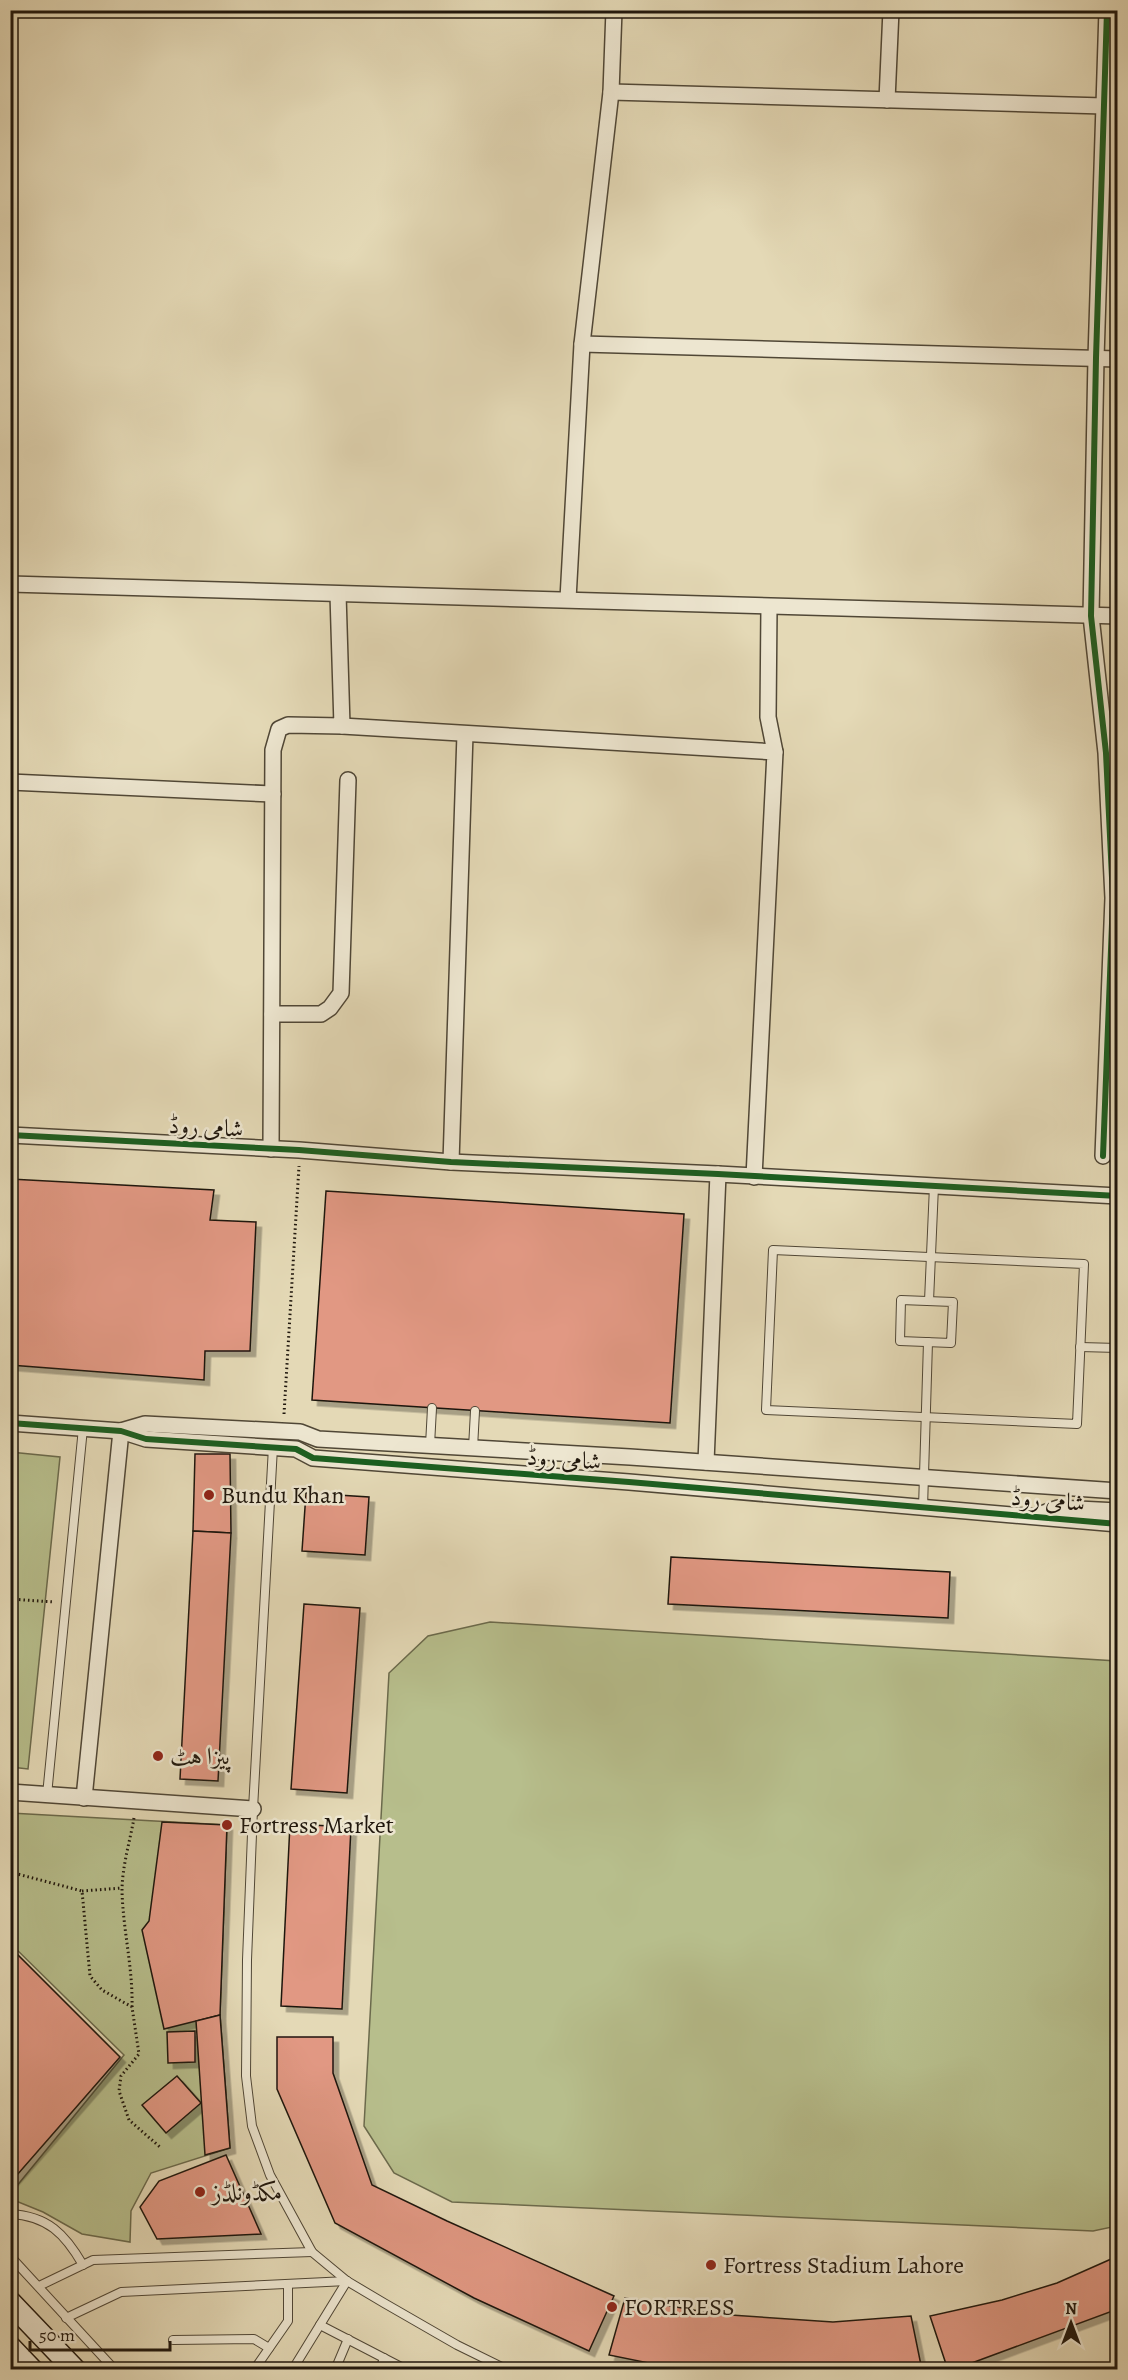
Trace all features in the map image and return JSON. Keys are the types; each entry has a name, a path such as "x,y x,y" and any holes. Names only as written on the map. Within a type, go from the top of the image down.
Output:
{"main road":[{"path":"10,2302 75,2370"},
{"path":"10,2347 32,2370"}],"street":[{"path":"568,600 582,344 611,92 614,10"},
{"path":"887,100 891,10"},
{"path":"1103,1156 1113,898 1106,753 1091,616 1096,358 1107,10"},
{"path":"611,92 1104,106"},
{"path":"582,344 1118,359"},
{"path":"10,584 1118,616"},
{"path":"338,594 342,726"},
{"path":"754,1177 775,752 768,717 769,607"},
{"path":"271,1149 273,750 279,729 288,725 342,726 775,752"},
{"path":"451,1162 465,734"},
{"path":"272,1014 321,1014 330,1008 341,993 348,780"},
{"path":"10,782 273,794"},
{"name":"شامی روڈ","path":"10,1135 299,1150 451,1162 1118,1196"},
{"path":"706,1462 718,1174"},
{"name":"شامی روڈ","path":"10,1422 121,1431 146,1439 296,1449 313,1458 629,1482 1118,1524"},
{"name":"شامی روڈ","path":"121,1431 145,1424 283,1431 300,1432 318,1439 923,1477 1117,1486"},
{"path":"84,1798 121,1431"},
{"name":"شامی روڈ","path":"629,1482 630,1457"},
{"path":"1033,1517 1058,1508 1118,1511"},
{"path":"10,1792 253,1809"}],"lane":[{"path":"930,1301 934,1186"},
{"path":"774,1250 1084,1264 1080,1347 1077,1424 766,1410 774,1250"},
{"path":"901,1300 953,1302 951,1343 928,1342 900,1341 901,1300"},
{"path":"923,1508 928,1342"},
{"path":"1080,1347 1118,1348"},
{"path":"430,1445 432,1408"},
{"path":"473,1448 475,1411"},
{"path":"46,1795 83,1428"},
{"path":"273,1447 253,1809 246,2076 252,2126 270,2175 312,2252 347,2281 457,2345 508,2370"},
{"path":"10,2214 25,2214 46,2222 75,2250 83,2265"},
{"path":"39,2286 93,2260 312,2252"},
{"path":"10,2256 115,2370"},
{"path":"66,2318 121,2292 347,2281"},
{"path":"296,2370 296,2364 347,2281"},
{"path":"254,2370 288,2320 288,2284"},
{"path":"320,2325 407,2370"},
{"path":"172,2340 254,2339 269,2348"},
{"path":"335,2370 348,2339"},
{"path":"380,2370 384,2358"},
{"path":"1107,2370 1118,2365"}],"path":[{"path":"283,1431 299,1150"},
{"path":"10,1599 65,1604"},
{"path":"137,1801 122,1887 123,1924 133,1984 132,2007 139,2054 121,2076 120,2091 129,2120 161,2148"},
{"path":"10,1872 82,1891 122,1887"},
{"path":"82,1891 90,1976 102,1990 132,2007"}],"green space":[{"path":"10,1452 60,1457 28,1769 11,1767"},
{"path":"490,1622 1117,1661 1117,2226 1093,2231 452,2202 394,2173 364,2126 389,1673 428,1636"},
{"path":"10,1813 227,1825 220,2014 230,2148 151,2173 131,2211 130,2242 82,2234 43,2212 11,2199 11,2193 124,2055 11,1944"}],"building":[{"path":"10,1179 214,1190 210,1220 256,1222 250,1351 205,1351 204,1380 10,1365"},
{"path":"326,1191 684,1214 670,1423 312,1400"},
{"path":"195,1454 230,1454 231,1533 193,1531"},
{"path":"306,1493 369,1497 365,1555 302,1551"},
{"path":"193,1531 231,1533 218,1781 180,1779"},
{"path":"671,1557 950,1572 948,1618 668,1604"},
{"path":"304,1604 360,1608 347,1793 291,1789"},
{"path":"162,1822 227,1825 220,2015 164,2029 142,1930 149,1921"},
{"path":"290,1824 351,1827 342,2009 281,2006"},
{"path":"10,1947 120,2057 10,2183"},
{"path":"220,2015 230,2148 205,2155 196,2021"},
{"path":"195,2031 195,2062 168,2063 167,2032"},
{"path":"277,2037 333,2037 333,2073 372,2185 614,2296 589,2351 474,2298 335,2223 277,2089"},
{"path":"177,2076 201,2103 166,2133 142,2105"},
{"path":"226,2155 261,2234 157,2239 140,2207 159,2181"},
{"path":"1118,2256 1118,2309 948,2370 930,2316 1002,2300 1057,2283"},
{"path":"625,2298 716,2314 833,2322 911,2316 922,2370 683,2370 609,2355"}],"cycle path":[{"path":"1103,1156 1113,898 1106,753 1091,616 1096,358 1107,10"},
{"path":"10,1135 299,1150 451,1162 1118,1196"},
{"path":"10,1423 121,1431 146,1439 296,1449 313,1458 629,1482 1118,1524"}],"place":[{"name":"Bundu Khan","path":"209,1495"},
{"name":"پیزا ہٹ","path":"158,1756"},
{"name":"Fortress Market","path":"227,1825"},
{"name":"مکڈونلڈز","path":"200,2192"},
{"name":"Fortress Stadium Lahore","path":"711,2265"},
{"name":"FORTRESS","path":"612,2307"}]}
